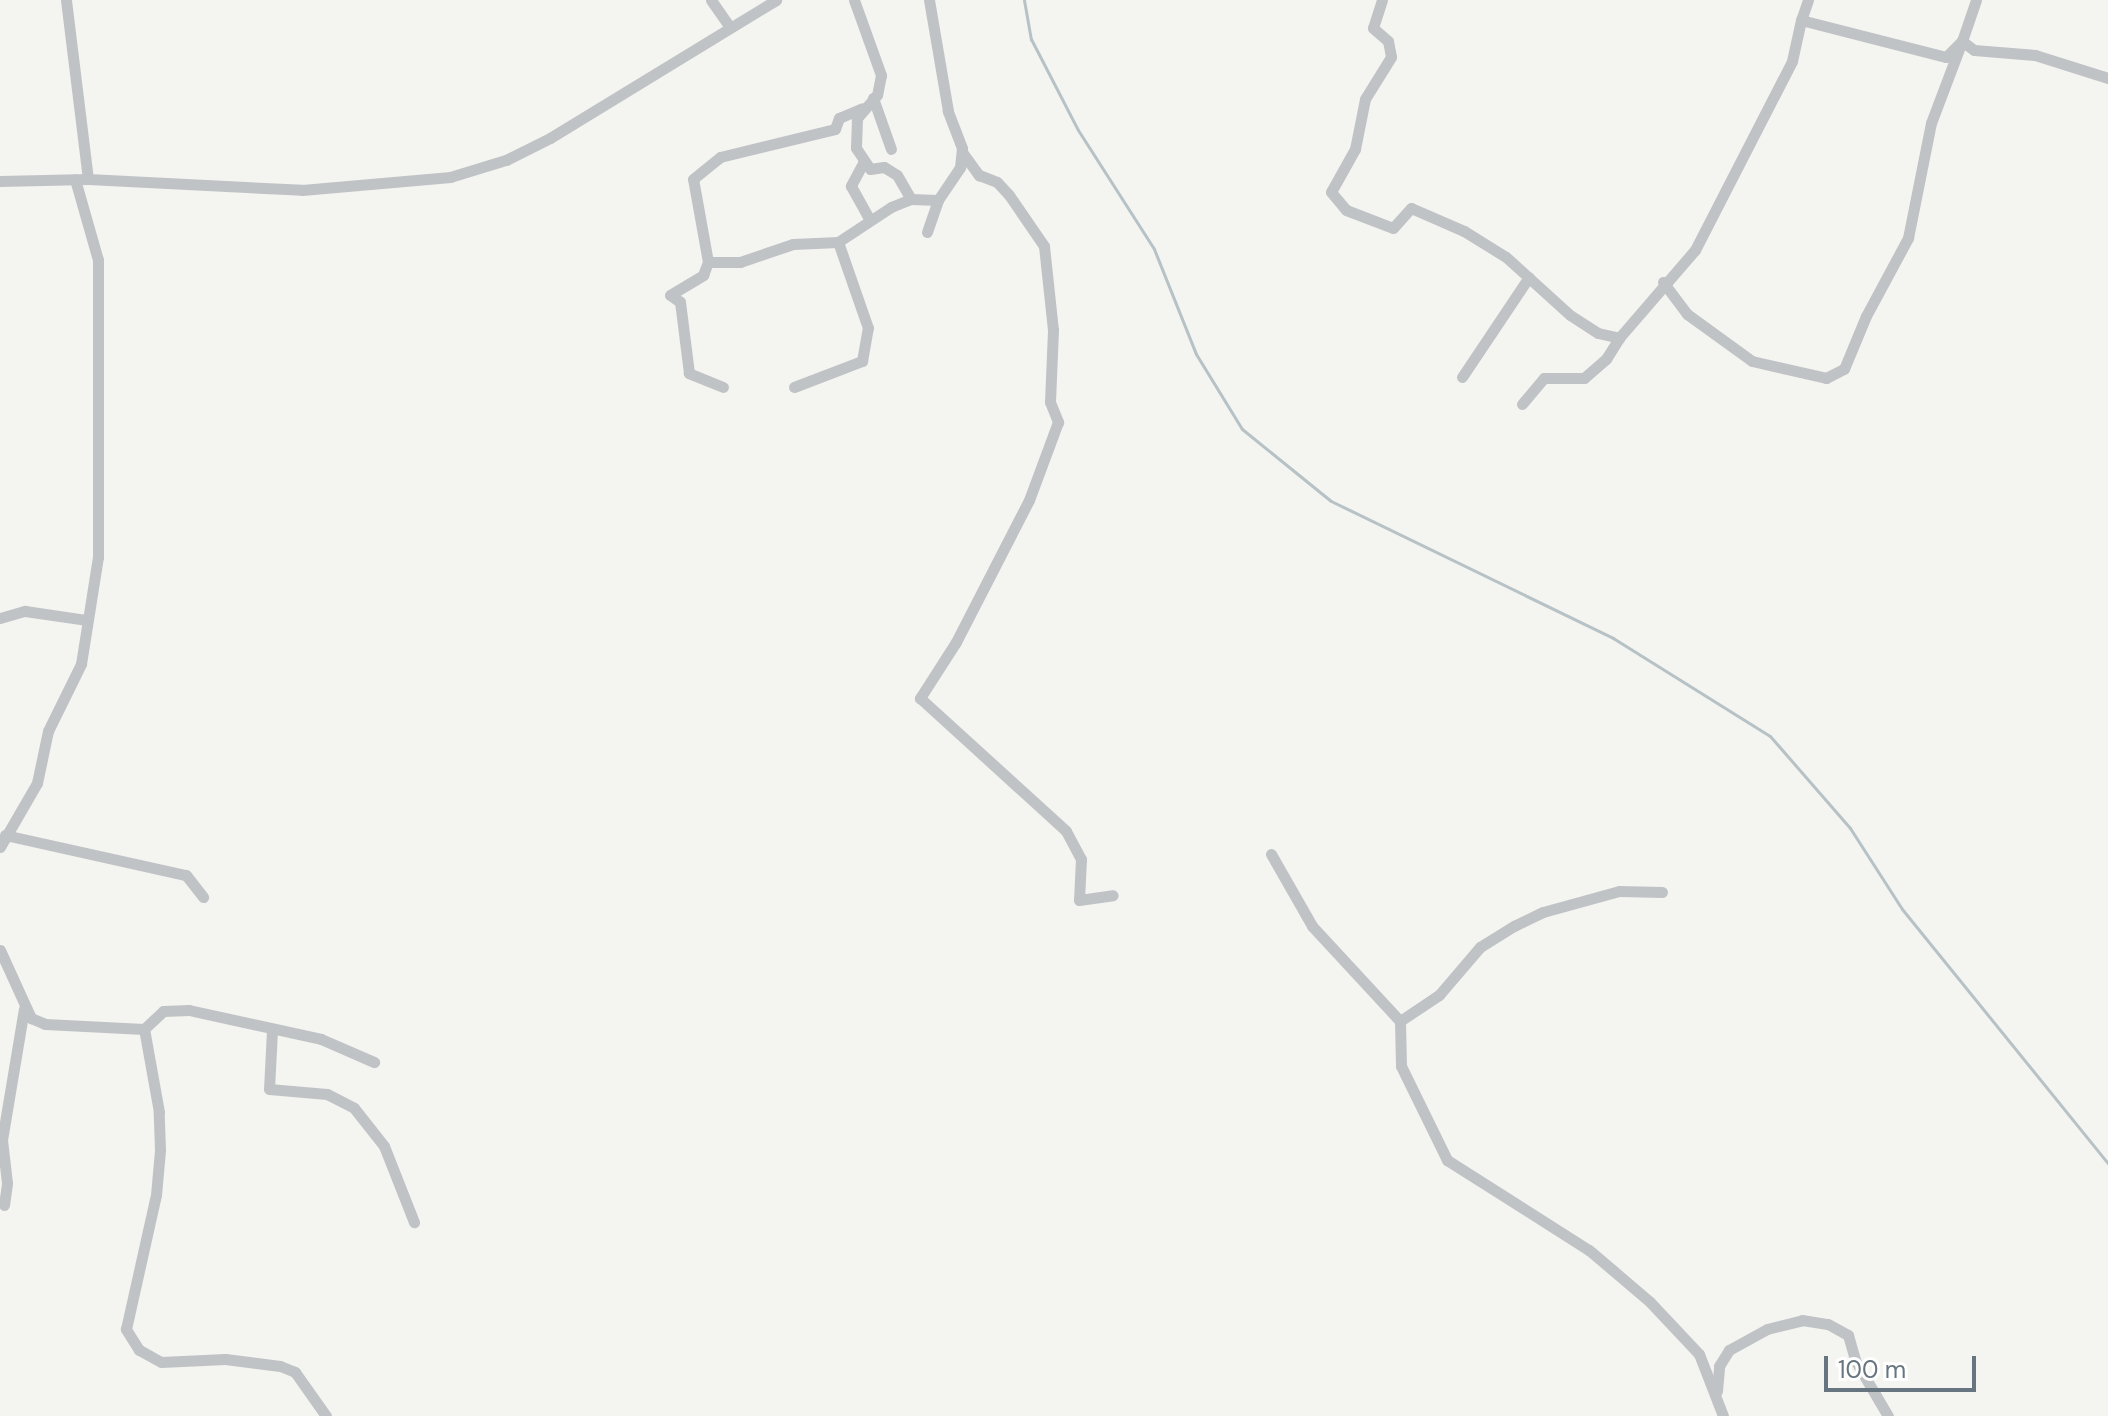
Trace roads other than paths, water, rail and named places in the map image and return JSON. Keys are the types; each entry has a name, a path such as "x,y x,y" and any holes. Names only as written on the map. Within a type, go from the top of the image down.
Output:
{"street":[{"path":"66,0 81,179 98,260 100,328 96,461 101,525 81,664 48,731 37,783 3,832 186,875 203,897"},
{"path":"711,0 730,27"},
{"path":"0,181 81,179 302,190 450,177 506,160 550,138 776,0"},
{"path":"723,387 689,373 680,302 670,295 703,275 708,262 693,179 720,157 835,129 839,118 862,108 873,98 880,89 879,61 854,0"},
{"path":"929,0 948,111 962,152 979,175 997,182 1009,195 1044,246 1053,330 1050,402 1058,422 1029,500 956,642 920,698 1066,831 1081,859 1079,900 1113,895"},
{"path":"1382,0 1373,28 1388,41 1391,57 1365,99 1355,149 1331,192 1346,210 1393,228 1411,208 1421,209 1496,250 1570,315 1598,333 1619,338"},
{"path":"1522,404 1544,378 1584,378 1606,359 1663,282 1695,250 1792,61 1808,0"},
{"path":"1663,282 1687,314 1752,361 1819,378 1844,369 1908,238 1931,123 1976,0"},
{"path":"1801,20 1946,57 1962,41"},
{"path":"1962,41 1974,50 2035,55 2108,78"},
{"path":"873,98 891,149"},
{"path":"862,108 856,148 863,163 897,175 911,199"},
{"path":"927,232 938,200 953,183 962,152"},
{"path":"863,163 851,186 869,218"},
{"path":"708,262 740,262 793,244 838,242 869,218 911,199 938,200"},
{"path":"794,387 862,361 868,328 838,242"},
{"path":"1462,377 1529,277"},
{"path":"0,618 25,611 87,620"},
{"path":"1271,854 1312,926 1400,1021 1401,1066 1447,1160 1589,1250 1650,1302 1694,1346 1723,1416"},
{"path":"1400,1021 1439,995 1480,947 1524,922 1619,891 1662,892"},
{"path":"2,957 24,1009 45,1024 144,1029 163,1011 189,1010 321,1039 374,1062"},
{"path":"4,1205 7,1183 2,1140 24,1009"},
{"path":"144,1029 159,1112 160,1150 156,1195 126,1329 139,1350 161,1362 225,1359 280,1366 295,1372 326,1416"},
{"path":"272,1030 269,1089 327,1094 354,1108 384,1146 414,1222"},
{"path":"1717,1396 1719,1366 1729,1350 1767,1329 1802,1320 1828,1324 1848,1335 1855,1360 1888,1416"}],"waterway":[{"path":"1024,0 1031,39 1078,130 1154,249 1196,354 1242,429 1331,501 1613,638 1770,736 1850,828 1902,909 2108,1163"}]}
